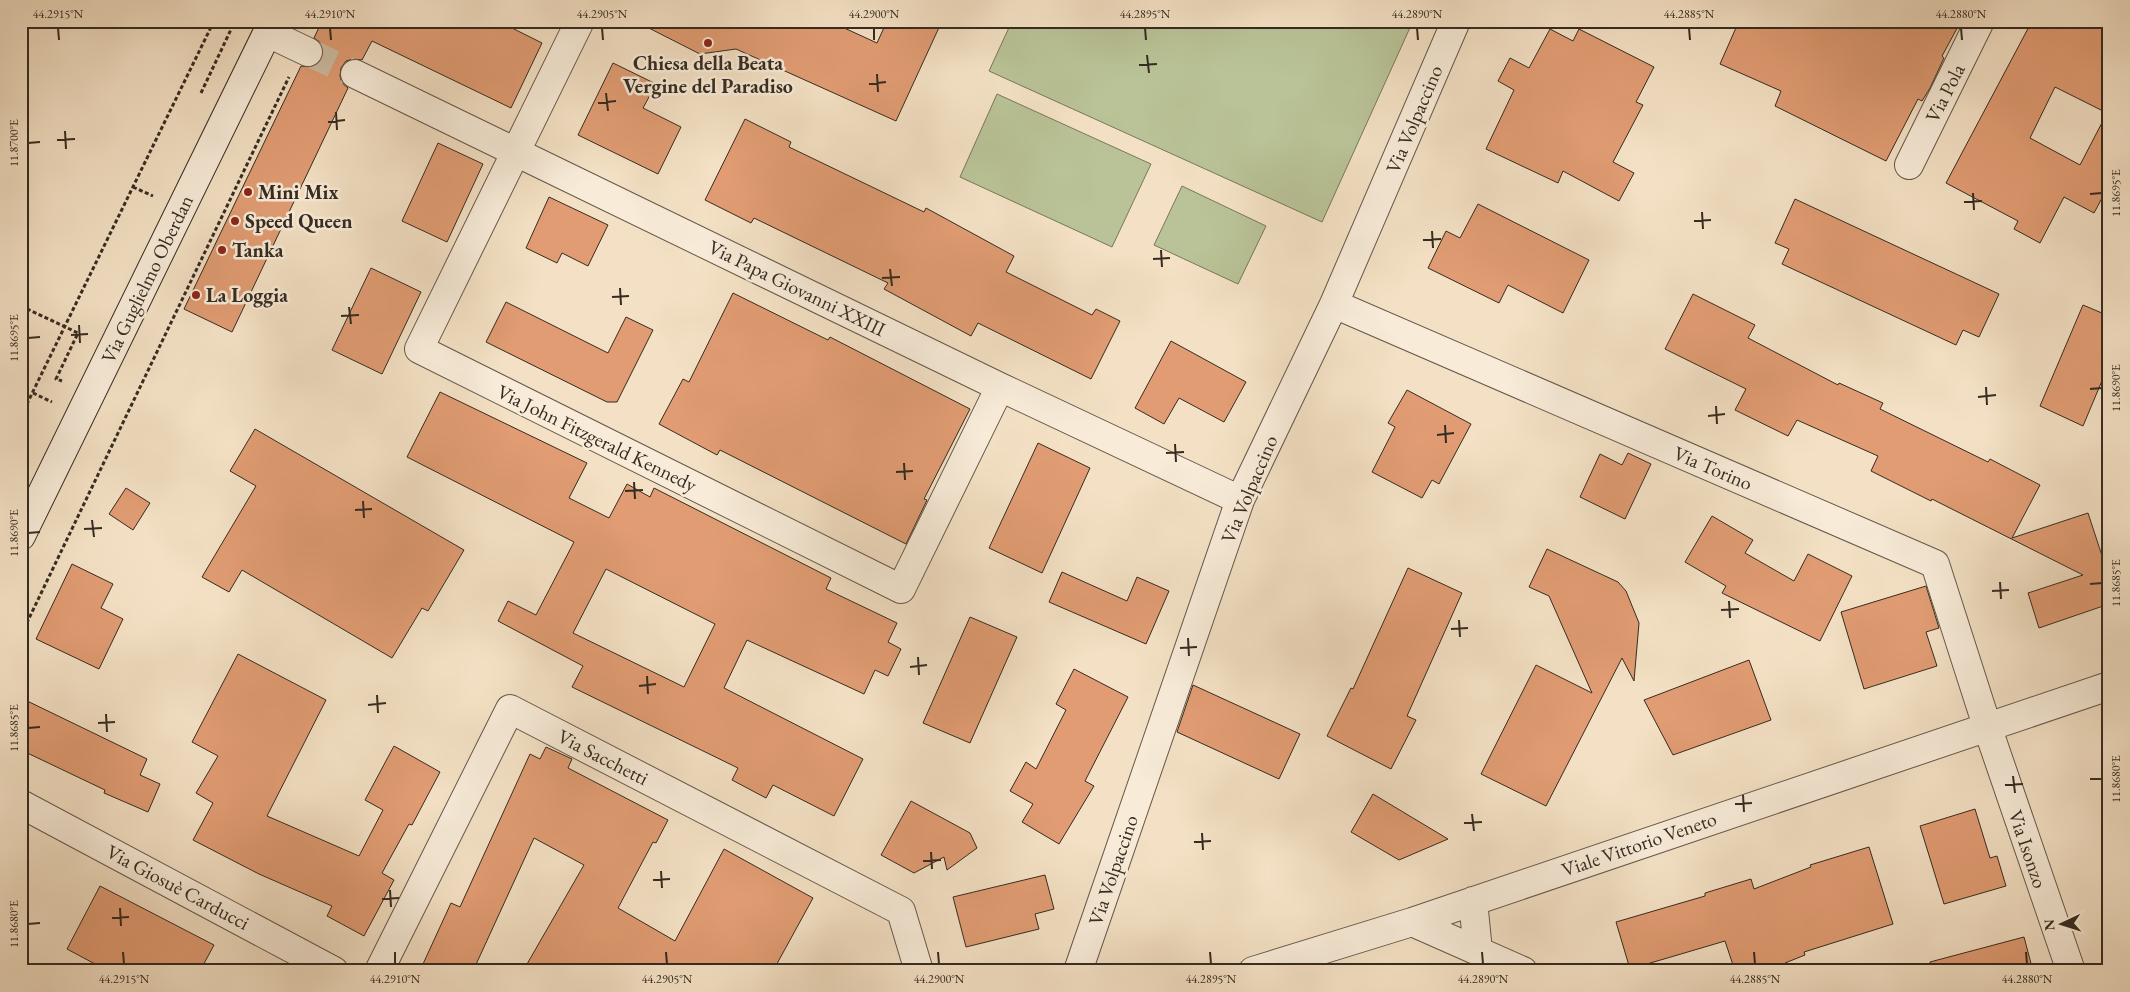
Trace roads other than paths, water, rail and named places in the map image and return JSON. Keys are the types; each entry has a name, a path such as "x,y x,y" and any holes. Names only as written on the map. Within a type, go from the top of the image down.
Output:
{"street":[{"name":"Via John Fitzgerald Kennedy","path":"580,21 419,349 901,589 1000,387"},
{"name":"Via Volpaccino","path":"1078,971 1240,500 1334,304 1456,21"},
{"name":"Via Pola","path":"1909,165 1980,21"},
{"path":"271,27 308,52"},
{"name":"Via Guglielmo Oberdan","path":"21,536 271,27"},
{"name":"Via Papa Giovanni XXIII","path":"355,74 1000,387 1240,500"},
{"name":"Via Torino","path":"1334,304 1935,564 1987,726"},
{"name":"Viale Vittorio Veneto","path":"1253,971 1412,922 2109,686"},
{"name":"Via Sacchetti","path":"379,971 510,709 901,911 919,971"},
{"name":"Via Isonzo","path":"1987,726 2071,971"},
{"name":"Via Giosuè Carducci","path":"21,804 334,971"},
{"path":"1473,901 1478,951"},
{"path":"1412,922 1523,971"}],"tunnel":[{"path":"308,52 355,74"}],"place":[{"name":"Chiesa della Beata Vergine del Paradiso","path":"708,43"},
{"name":"Mini Mix","path":"248,192"},
{"name":"Speed Queen","path":"235,221"},
{"name":"Tanka","path":"222,250"},
{"name":"La Loggia","path":"196,295"}]}
